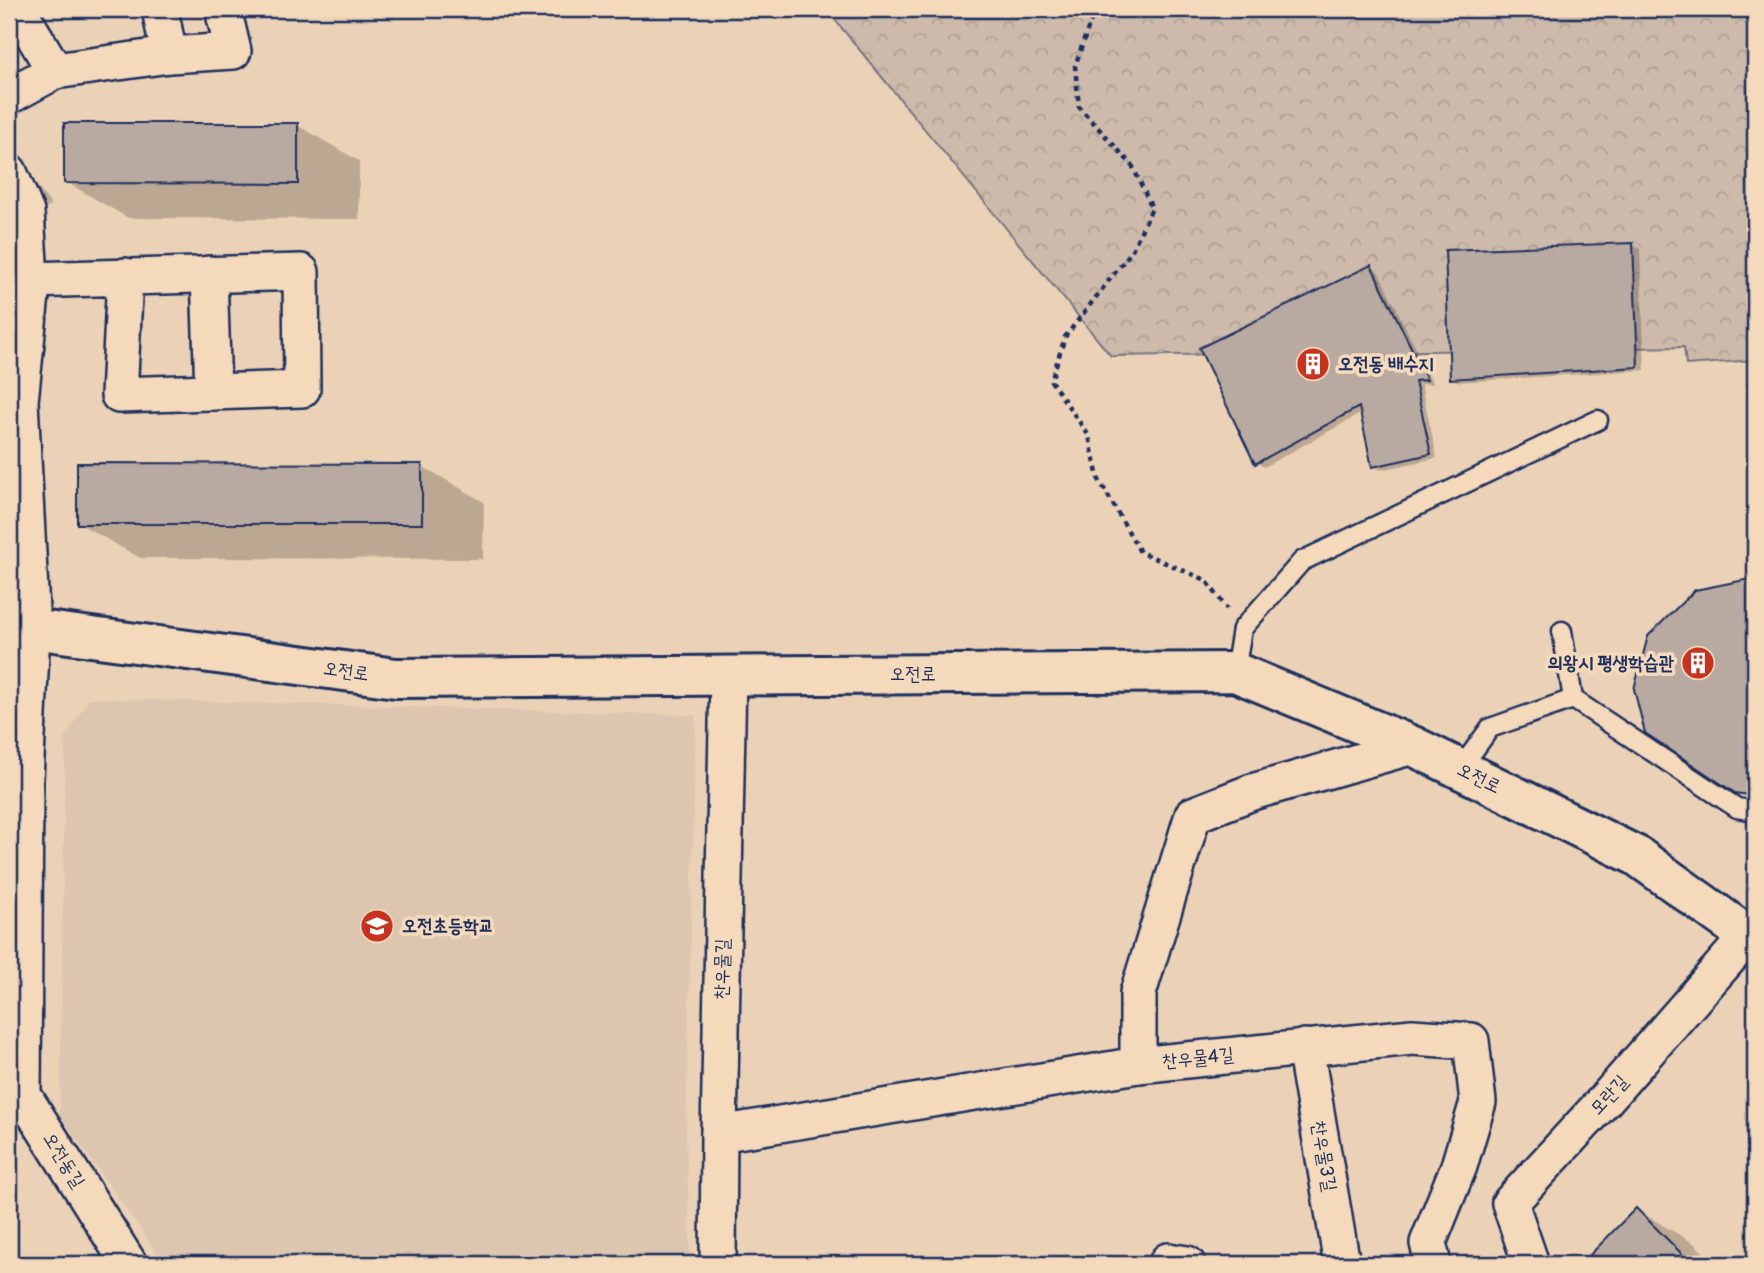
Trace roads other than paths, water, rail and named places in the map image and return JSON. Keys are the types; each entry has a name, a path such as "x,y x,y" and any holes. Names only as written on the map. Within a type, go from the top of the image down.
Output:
{"street":[{"path":"18,9 55,71"},
{"path":"44,9 55,71"},
{"path":"160,9 169,55"},
{"path":"9,96 55,71 169,55 233,51 223,9"},
{"name":"오전동길","path":"9,172 26,212 31,295 20,401 21,623 17,785 16,1099 129,1264"},
{"path":"30,280 125,276 301,272 302,389 119,395 125,276"},
{"path":"209,274 213,392"},
{"name":"오전로","path":"21,623 396,678 1235,672 1413,746 1637,856 1752,938"},
{"name":"찬우물길","path":"718,1264 728,675"},
{"path":"1138,1065 1138,993 1193,816 1252,792 1413,746"},
{"name":"모란길","path":"1531,1264 1510,1203 1752,938"},
{"name":"찬우물4길","path":"719,1134 1138,1065 1412,1037 1471,1041 1478,1102 1430,1254"},
{"name":"찬우물3길","path":"1305,1047 1342,1264"}],"lane":[{"path":"1235,672 1242,629 1302,561 1598,420"},
{"path":"1562,631 1573,699 1737,808 1755,811"},
{"path":"1461,768 1490,728 1573,699"}],"place":[{"name":"오전동 배수지","path":"1313,364"},
{"name":"의왕시 평생학습관","path":"1698,663"},
{"name":"오전초등학교","path":"377,926"}]}
